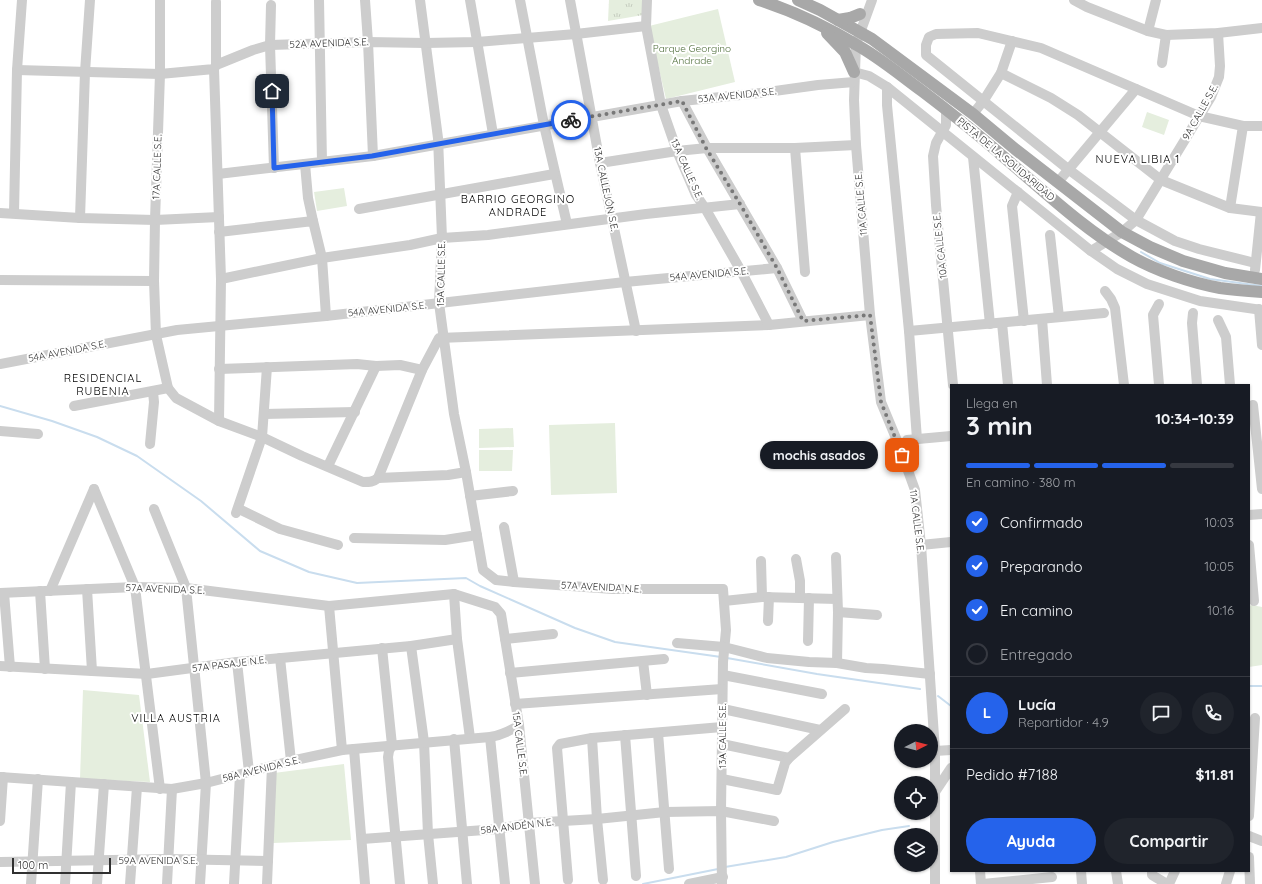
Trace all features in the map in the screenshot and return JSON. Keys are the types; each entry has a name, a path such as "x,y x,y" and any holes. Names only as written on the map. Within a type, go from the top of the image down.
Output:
{"main road":[{"name":"PISTA DE LA SOLIDARIDAD","path":"759,0 782,7 816,23 856,44 890,67 946,109 1056,202 1106,242 1133,258 1187,279 1221,288 1262,292"},
{"name":"PISTA DE LA SOLIDARIDAD","path":"798,0 872,39 973,114 1015,149 1122,232 1150,247 1183,261 1225,273 1258,278"},
{"path":"838,20 864,16 866,28 872,39"},
{"path":"816,23 845,52 854,77"}],"street":[{"path":"14,213 17,70 22,0"},
{"path":"80,218 85,72 90,0"},
{"name":"17A CALLE S.E.","path":"160,0 160,74 154,220 154,282 156,335 168,388"},
{"path":"319,0 322,162"},
{"path":"365,0 372,156"},
{"name":"15A CALLE S.E.","path":"420,0 438,144 442,238 439,303 454,414 483,570"},
{"path":"470,0 493,134"},
{"path":"520,0 554,174 567,224"},
{"name":"13A CALLEJÓN S.E.","path":"570,0 600,163 636,331"},
{"name":"13A CALLE S.E.","path":"647,0 646,26 661,105 677,151 696,195 741,271 769,325"},
{"name":"11A CALLE S.E.","path":"864,16 865,0"},
{"name":"11A CALLE S.E.","path":"872,0 857,30 854,77 856,145 870,315 881,402 915,490 921,545 933,724"},
{"path":"864,16 880,0"},
{"path":"1074,0 1087,7 1148,31 1166,35 1218,33 1262,28"},
{"path":"1148,31 1156,0"},
{"path":"216,2 215,67 221,279 219,421"},
{"path":"272,5 270,45 274,168"},
{"name":"52A AVENIDA S.E.","path":"17,70 160,74 215,67 253,50 270,45 368,42 478,42 576,34 646,26"},
{"path":"1255,264 1199,250 1175,241 1136,220 1068,169 984,100 926,55 926,45 929,37 936,34 978,33 1012,41 1041,48 1199,116 1243,126 1262,126"},
{"name":"9A CALLE S.E.","path":"1091,251 1122,232 1136,220 1211,97 1219,77 1220,66 1218,33"},
{"path":"1162,63 1166,35"},
{"path":"973,114 984,100 1001,72 1012,41"},
{"path":"1001,72 1051,98 1078,115 1161,180 1230,208 1261,212 1255,264 1258,278"},
{"path":"854,77 869,76 887,87 1091,251 1118,270 1147,284 1200,301 1260,310 1262,346"},
{"name":"53A AVENIDA S.E.","path":"218,174 372,156 682,101 818,85 854,77"},
{"path":"887,87 887,104 909,331 912,440 950,436"},
{"path":"1058,182 1136,89"},
{"path":"682,101 706,148 777,268 803,321"},
{"name":"10A CALLE S.E.","path":"946,109 947,120 936,143 933,156 936,205 953,384"},
{"path":"1230,208 1243,126"},
{"path":"600,163 706,148 795,148 856,145"},
{"path":"795,148 805,272"},
{"path":"973,157 990,324"},
{"path":"305,164 308,198 322,258 326,316"},
{"path":"359,209 554,174"},
{"path":"1018,192 1012,206 1024,321"},
{"path":"221,279 322,258 410,245 442,238 488,235 612,218 740,204"},
{"path":"0,213 80,218 154,220 219,217"},
{"path":"219,232 313,221"},
{"path":"1050,235 1058,317"},
{"name":"54A AVENIDA S.E.","path":"0,364 191,328 220,327 625,282 777,268"},
{"path":"0,280 154,282"},
{"path":"1105,291 1115,308 1124,384"},
{"path":"1159,304 1154,315 1159,384"},
{"path":"909,331 1104,313"},
{"path":"1193,313 1192,323 1198,384"},
{"path":"378,478 422,370 439,338 472,338 769,325 870,315"},
{"path":"1042,319 1047,384"},
{"path":"1218,320 1226,337 1230,384"},
{"path":"1002,323 1008,384"},
{"path":"219,369 358,364 376,366 400,365 422,370"},
{"path":"328,466 376,366"},
{"path":"267,367 262,437 238,511 280,529 338,544"},
{"path":"74,406 168,388 176,398 219,421 262,437 363,482 372,482 378,478 448,475 466,472"},
{"path":"150,444 154,402 153,392"},
{"path":"1253,405 1262,489"},
{"path":"264,414 355,412"},
{"path":"0,432 38,434"},
{"path":"45,669 45,591 94,489 136,587 160,789"},
{"path":"470,496 513,491"},
{"path":"154,509 186,588 206,783 200,884"},
{"path":"1250,515 1262,514"},
{"path":"504,527 514,582"},
{"path":"354,538 445,540 477,535"},
{"path":"921,545 950,542"},
{"path":"836,557 838,599 837,663"},
{"path":"1250,557 1254,601"},
{"path":"796,559 804,598 808,641"},
{"path":"761,561 768,621"},
{"name":"57A AVENIDA N.E.","path":"483,570 496,580 514,582 613,589 722,588"},
{"name":"57A AVENIDA S.E.","path":"2,593 136,587 186,588 329,606"},
{"name":"13A CALLE S.E.","path":"722,588 724,592 726,630 722,690 722,874"},
{"path":"87,589 92,671"},
{"path":"2,593 5,667"},
{"path":"342,750 329,606 454,594 457,638 470,738"},
{"name":"15A CALLE S.E.","path":"454,594 495,607 501,614 519,725 535,884"},
{"path":"724,600 766,597 838,599"},
{"path":"838,612 877,615"},
{"path":"505,639 553,634"},
{"name":"57A PASAJE N.E.","path":"5,667 147,674 238,662 411,646 457,638"},
{"path":"677,643 724,654 808,662 837,663 866,668 930,674"},
{"path":"411,646 424,742 428,834 433,884"},
{"path":"382,648 392,745 388,757 400,884"},
{"path":"280,658 291,761"},
{"path":"510,673 664,659"},
{"path":"643,661 647,695"},
{"path":"234,884 244,773 238,662"},
{"path":"723,675 822,694"},
{"path":"515,704 722,690"},
{"path":"723,709 820,730"},
{"path":"722,779 777,790 789,758 845,709"},
{"path":"1250,800 1255,718"},
{"name":"58A AVENIDA S.E.","path":"1,777 172,789 206,783 291,761 342,750 490,737 509,732 519,725"},
{"path":"568,880 557,748 560,744 592,738 722,727"},
{"path":"658,733 669,869"},
{"path":"625,735 636,876"},
{"path":"490,737 498,829 505,884"},
{"path":"592,738 597,819 603,880"},
{"path":"454,739 467,884"},
{"path":"722,744 789,758"},
{"path":"354,749 365,884"},
{"path":"938,751 950,750"},
{"path":"267,884 272,766"},
{"path":"938,788 950,770"},
{"path":"0,821 1,777"},
{"path":"31,884 38,779"},
{"path":"64,884 71,782"},
{"path":"97,884 104,784"},
{"path":"130,884 137,787"},
{"path":"166,884 172,789"},
{"name":"58A ANDÉN N.E.","path":"362,839 498,829 529,823 597,819 665,812 721,811 774,821"},
{"name":"11A CALLE S.E.","path":"935,820 935,884"},
{"path":"1250,836 1262,841"},
{"name":"59A AVENIDA S.E.","path":"0,862 168,859 268,861"},
{"path":"980,872 982,884 1016,878 1052,877"},
{"path":"1081,872 1082,884"},
{"path":"1116,872 1118,884"},
{"path":"1152,872 1152,875 1168,884 1174,872"},
{"path":"1226,884 1230,872"},
{"path":"1250,872 1250,884"},
{"path":"689,884 722,874"}],"green space":[{"path":"609,0 644,0 643,15 608,21"},
{"name":"Parque Georgino Andrade","path":"718,9 735,82 666,99 649,26"},
{"path":"1147,112 1169,120 1164,135 1142,127"},
{"path":"344,188 347,206 317,211 314,192"},
{"path":"615,423 617,493 551,495 549,425"},
{"path":"513,428 514,447 479,448 479,429"},
{"path":"479,450 513,450 512,471 479,471"},
{"path":"1250,606 1262,607 1262,665 1250,667"},
{"path":"83,690 139,695 150,782 80,779"},
{"path":"344,764 351,840 273,843 274,773"}],"waterway":[{"path":"1141,252 1160,263 1210,279 1262,286"},
{"path":"0,406 52,421 97,437 137,456 201,501 260,551 309,572 357,583 466,578 480,586 575,628 615,642 721,657"},
{"path":"727,658 817,674 920,689"},
{"path":"1250,686 1262,686"},
{"path":"938,696 950,705"},
{"path":"725,867 786,857 833,842 882,830 909,826"},
{"path":"643,884 718,869"}],"way so far":[{"path":"571,120 682,101 706,148 777,268 803,321 870,315 881,402 902,455"}],"place":[{"name":"mochis asados","path":"902,455"}],"district":[{"name":"NUEVA LIBIA 1","path":"1138,159"},
{"name":"BARRIO GEORGINO ANDRADE","path":"518,205"},
{"name":"RESIDENCIAL RUBENIA","path":"103,384"},
{"name":"VILLA AUSTRIA","path":"176,718"}],"route":[{"path":"272,91 274,168 372,156 571,120"}]}
